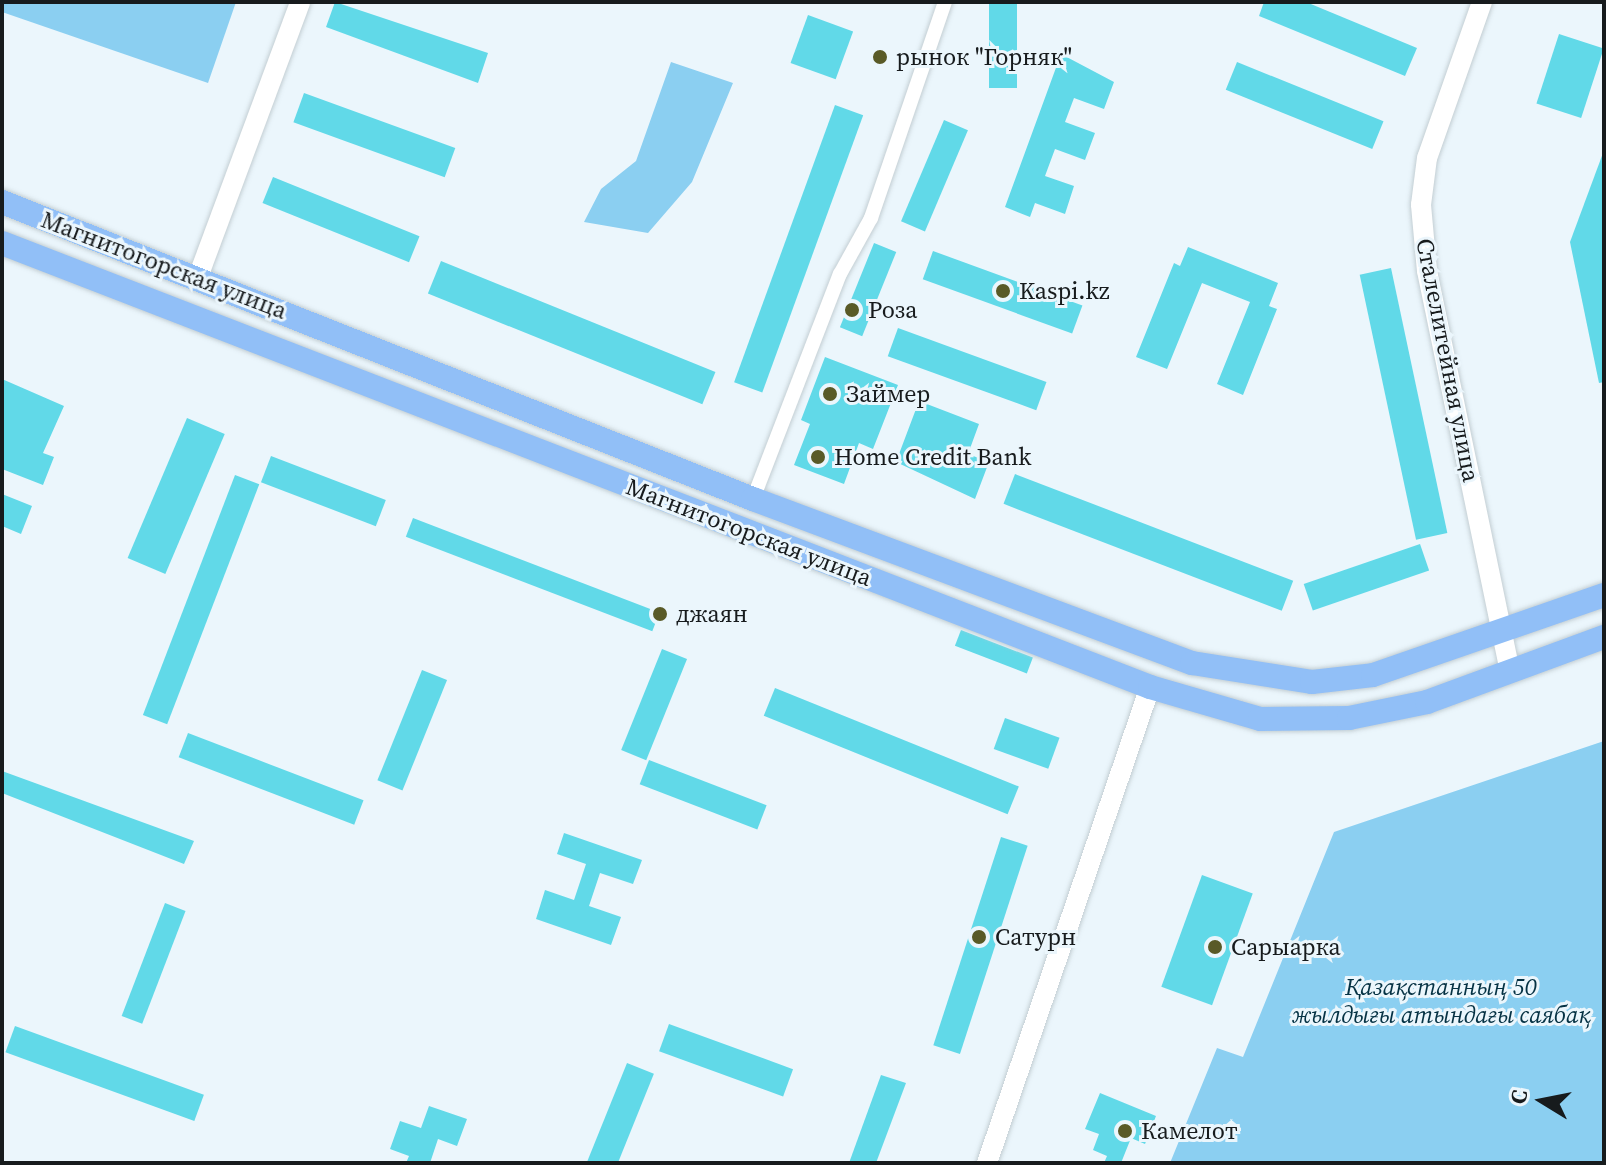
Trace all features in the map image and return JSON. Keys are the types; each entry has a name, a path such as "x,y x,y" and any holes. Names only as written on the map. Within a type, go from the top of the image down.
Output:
{"main road":[{"name":"Магнитогорская улица","path":"2,202 753,499 1162,652 1255,677 1312,682 1373,675 1604,595"},
{"name":"Магнитогорская улица","path":"2,243 1150,687 1260,719 1304,722 1427,702 1604,637"},
{"path":"184,314 198,277"}],"street":[{"path":"198,277 300,2"},
{"path":"753,499 840,274 871,218 945,2"},
{"name":"Сталелитейная улица","path":"1482,2 1434,134 1421,205 1427,271 1501,630"},
{"path":"1501,630 1510,671"},
{"path":"987,1163 1150,687"}],"green space":[{"path":"2,2 236,2 208,83 2,12"},
{"path":"671,62 733,83 692,182 648,233 584,222 601,189 636,161"},
{"name":"Қазақстанның 50 жылдығы атындағы саябақ","path":"1604,741 1604,1163 1170,1163 1217,1048 1243,1057 1334,832"}],"building":[{"path":"335,2 488,53 478,83 326,27"},
{"path":"989,2 1017,2 1017,88 989,88"},
{"path":"1264,2 1306,2 1417,48 1405,76 1259,16"},
{"path":"808,15 853,31 836,79 791,63"},
{"path":"1559,34 1604,49 1581,118 1536,103"},
{"path":"1061,54 1114,82 1104,109 1074,98 1065,122 1095,133 1085,160 1055,149 1045,176 1074,186 1065,214 1035,203 1030,217 1005,207"},
{"path":"1237,62 1383,121 1372,149 1226,90"},
{"path":"304,93 455,148 445,177 293,122"},
{"path":"835,105 863,115 762,392 734,382"},
{"path":"944,120 968,130 925,231 901,221"},
{"path":"1603,153 1604,382 1599,383 1570,242"},
{"path":"273,177 419,236 409,262 263,203"},
{"path":"874,243 896,252 862,336 840,327"},
{"path":"1188,247 1278,283 1269,306 1277,309 1243,395 1217,384 1250,302 1202,283 1167,369 1136,357 1174,263 1180,266"},
{"path":"933,251 1082,305 1072,334 923,279"},
{"path":"441,261 715,372 702,404 428,293"},
{"path":"1391,268 1447,533 1416,540 1360,275"},
{"path":"898,328 1046,382 1036,410 888,356"},
{"path":"825,357 898,385 873,449 859,443 844,484 794,465 810,424 801,420"},
{"path":"2,379 64,406 43,453 54,457 43,485 2,469"},
{"path":"919,401 979,424 968,454 989,462 975,499 896,462"},
{"path":"187,418 225,434 165,574 128,558"},
{"path":"271,456 386,500 376,526 261,482"},
{"path":"1015,474 1293,581 1282,611 1004,504"},
{"path":"235,475 259,484 167,724 143,715"},
{"path":"2,494 32,506 21,534 2,526"},
{"path":"413,518 659,613 652,631 406,537"},
{"path":"1420,544 1429,570 1313,611 1304,584"},
{"path":"961,630 1033,658 1027,673 955,646"},
{"path":"662,649 687,659 646,760 621,750"},
{"path":"422,670 447,680 402,790 377,780"},
{"path":"775,688 1019,787 1008,814 764,716"},
{"path":"1005,718 1060,738 1048,769 994,749"},
{"path":"188,733 364,800 354,825 179,757"},
{"path":"649,760 767,805 757,829 640,784"},
{"path":"2,771 194,841 184,864 2,793"},
{"path":"564,833 642,860 633,884 600,873 589,906 621,917 611,945 536,919 545,890 574,900 586,864 557,854"},
{"path":"1001,837 1028,846 960,1054 933,1045"},
{"path":"1202,875 1253,893 1212,1005 1161,987"},
{"path":"165,903 186,911 142,1024 122,1016"},
{"path":"669,1024 793,1069 783,1096 659,1051"},
{"path":"15,1026 204,1095 194,1121 5,1052"},
{"path":"627,1063 654,1074 618,1163 587,1162"},
{"path":"881,1075 906,1083 876,1163 849,1163"},
{"path":"1100,1093 1156,1116 1145,1144 1131,1138 1121,1163 1104,1163 1107,1156 1093,1150 1099,1134 1085,1129"},
{"path":"429,1106 467,1119 457,1146 438,1139 430,1163 406,1163 409,1156 390,1149 400,1121 421,1128"}],"place":[{"name":"рынок \"Горняк\"","path":"880,57"},
{"name":"Kaspi.kz","path":"1003,291"},
{"name":"Роза","path":"852,310"},
{"name":"Займер","path":"830,394"},
{"name":"Home Credit Bank","path":"818,457"},
{"name":"джаян","path":"660,614"},
{"name":"Сатурн","path":"979,937"},
{"name":"Сарыарка","path":"1215,947"},
{"name":"Камелот","path":"1125,1131"}]}
